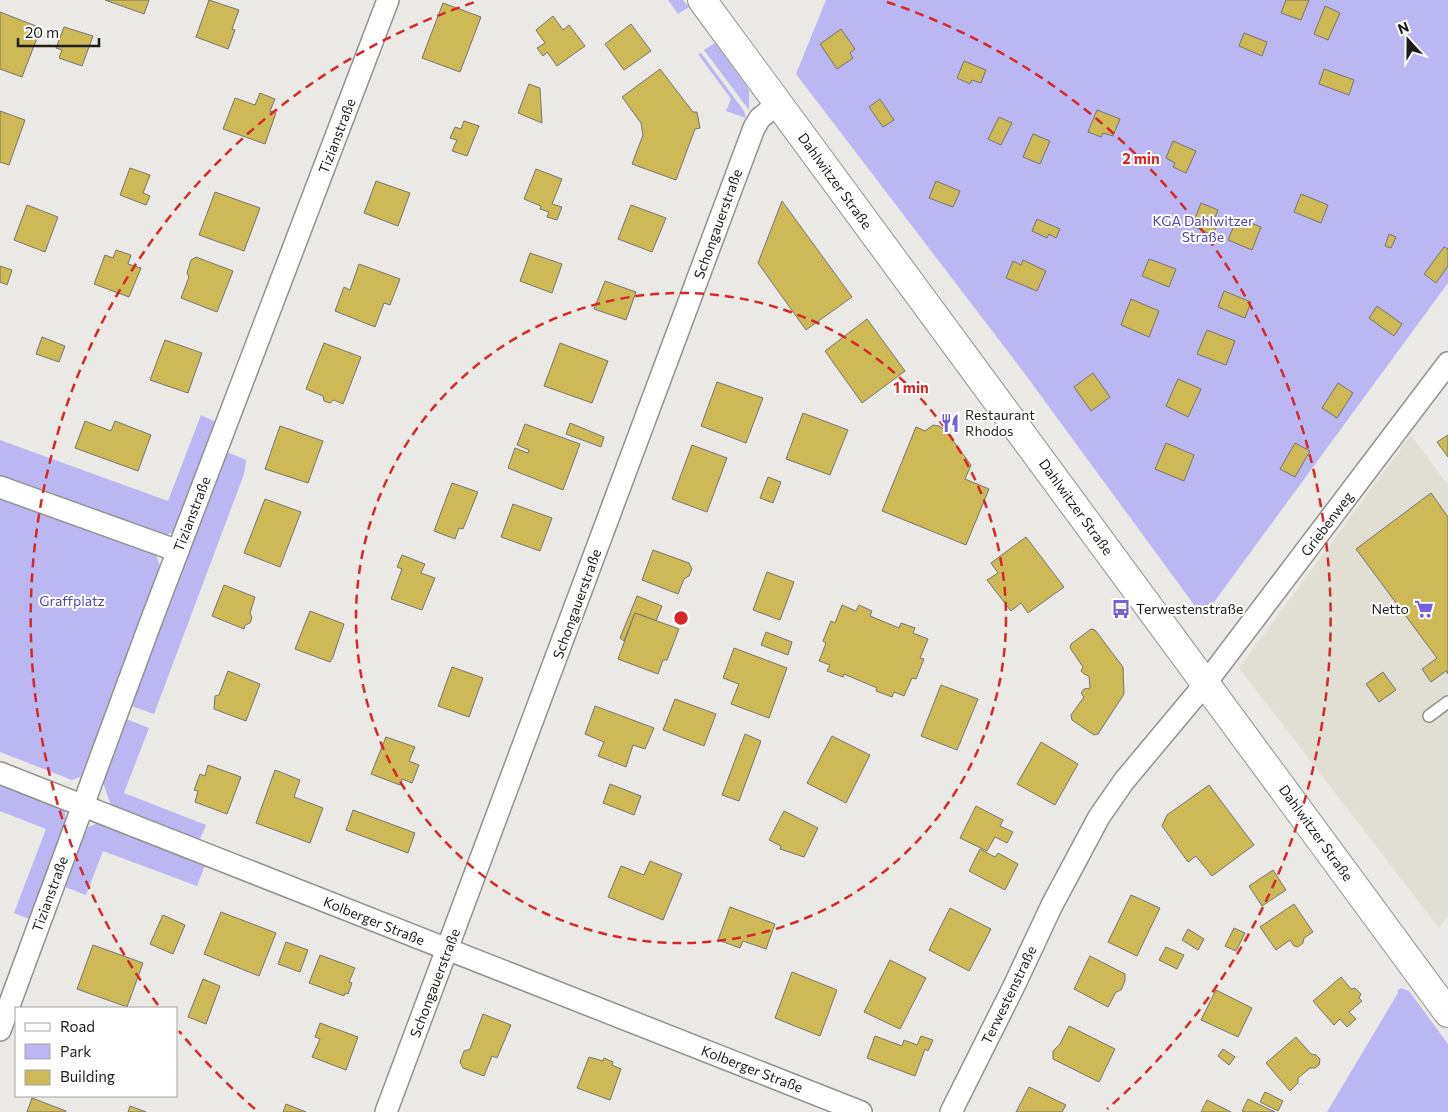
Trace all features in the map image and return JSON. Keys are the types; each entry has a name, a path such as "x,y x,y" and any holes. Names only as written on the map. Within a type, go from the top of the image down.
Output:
{"main road":[{"name":"Dahlwitzer Straße","path":"702,0 1448,1013"}],"street":[{"name":"Tizianstraße","path":"0,1030 82,805 388,0"},
{"name":"Schongauerstraße","path":"386,1112 448,951 754,128 760,118 778,104"},
{"name":"Griebenweg","path":"1206,684 1448,363"},
{"path":"0,488 178,551"},
{"name":"Terwestenstraße","path":"951,1112 1052,905 1099,817 1124,782 1206,684"},
{"name":"Kolberger Straße","path":"0,773 861,1112"}],"lane":[{"path":"1429,716 1448,702"}],"shaded area":[{"path":"1411,435 1448,485 1448,915 1439,928 1239,668"}],"green space":[{"path":"668,0 683,0 689,7 678,14"},
{"name":"KGA Dahlwitzer Straße","path":"826,0 1448,0 1448,283 1203,617 1022,370 796,74"},
{"path":"715,43 749,90 749,110 704,50"},
{"path":"701,53 744,111 746,118 726,111 731,99 698,54"},
{"path":"201,415 220,424 179,528 164,537 0,479 0,440 168,501"},
{"path":"227,452 246,460 244,474 154,714 129,705"},
{"name":"Graffplatz","path":"0,499 156,555 161,569 85,775 72,780 0,752"},
{"path":"124,718 149,728 124,793 206,825 199,841 119,812 110,803 102,779"},
{"path":"0,783 60,807 65,812 66,822 34,921 14,913 46,829 0,811"},
{"path":"98,823 207,860 197,886 103,851 86,895 65,887 81,841 88,827"},
{"path":"1401,988 1409,991 1448,1044 1448,1112 1327,1112 1398,993 1397,991"}],"building":[{"path":"105,0 149,0 144,14"},
{"path":"209,0 239,10 232,29 235,30 228,49 196,37"},
{"path":"1286,0 1309,0 1301,20 1281,13"},
{"path":"443,3 481,17 460,72 422,58"},
{"path":"1325,6 1340,13 1328,40 1314,34"},
{"path":"0,12 41,28 22,77 0,69"},
{"path":"553,16 563,30 569,25 585,46 557,66 547,52 543,56 537,48 545,43 536,30"},
{"path":"631,24 651,51 624,70 605,44"},
{"path":"64,27 93,36 82,66 59,58 62,50 56,48"},
{"path":"841,29 855,49 850,53 853,58 837,69 820,44"},
{"path":"1244,33 1267,42 1262,56 1239,46"},
{"path":"964,61 986,70 981,83 972,80 970,84 957,78"},
{"path":"660,69 693,112 697,112 700,128 695,129 676,180 632,164 643,135 641,123 622,97"},
{"path":"1324,69 1354,80 1349,95 1319,84"},
{"path":"529,84 540,88 542,123 518,113"},
{"path":"260,93 275,99 270,111 276,113 265,144 223,129 235,98 255,105"},
{"path":"880,99 894,120 883,127 869,107"},
{"path":"1097,110 1120,119 1113,136 1103,133 1101,137 1088,132"},
{"path":"0,111 25,120 9,165 0,162"},
{"path":"999,117 1012,123 1001,145 988,139"},
{"path":"464,121 479,126 467,156 452,151 457,140 450,138 455,127 461,129"},
{"path":"1033,134 1050,141 1040,164 1023,157"},
{"path":"1173,141 1196,151 1186,173 1173,167 1175,163 1166,158"},
{"path":"130,168 150,175 143,193 150,196 146,205 120,195"},
{"path":"536,169 562,179 552,204 562,207 557,220 547,217 549,212 540,209 541,206 524,199"},
{"path":"376,181 410,193 398,226 364,213"},
{"path":"936,181 960,191 953,207 929,198"},
{"path":"215,192 260,208 244,251 199,235"},
{"path":"1301,194 1328,205 1321,223 1294,212"},
{"path":"782,201 852,297 806,330 758,263"},
{"path":"1201,203 1218,210 1214,220 1218,222 1213,235 1192,226"},
{"path":"27,205 58,217 45,252 14,240"},
{"path":"631,205 666,218 652,252 618,239"},
{"path":"1237,218 1261,227 1252,250 1228,240"},
{"path":"1037,219 1060,229 1056,238 1049,234 1047,238 1032,231"},
{"path":"1389,234 1396,237 1391,248 1385,246"},
{"path":"1444,247 1448,249 1448,266 1436,283 1424,274"},
{"path":"116,250 131,255 128,264 141,268 129,297 94,284 105,255 113,258"},
{"path":"530,253 562,264 552,293 520,281"},
{"path":"196,257 233,271 217,312 181,298 189,277 187,273 191,260"},
{"path":"1149,259 1176,269 1169,287 1142,276"},
{"path":"1023,260 1046,271 1037,291 1006,278 1013,261 1021,265"},
{"path":"359,264 400,279 390,305 384,303 375,327 335,311 344,287 350,290"},
{"path":"0,266 12,270 7,285 0,282"},
{"path":"605,281 636,292 626,320 594,309"},
{"path":"1224,291 1251,302 1245,318 1218,307"},
{"path":"1131,299 1159,311 1149,337 1121,325"},
{"path":"1377,306 1402,324 1394,336 1369,318"},
{"path":"867,319 905,371 862,403 825,351"},
{"path":"1207,330 1235,341 1226,365 1197,354"},
{"path":"42,337 65,346 59,362 36,354"},
{"path":"165,340 202,353 188,393 150,380"},
{"path":"324,343 361,357 343,404 334,400 330,403 324,401 323,396 306,389"},
{"path":"560,343 608,361 592,403 544,386"},
{"path":"1093,373 1110,397 1091,411 1074,387"},
{"path":"1178,379 1201,389 1188,417 1166,406"},
{"path":"717,382 763,398 746,443 701,426"},
{"path":"1338,383 1353,393 1337,418 1322,408"},
{"path":"803,413 848,430 830,475 786,459"},
{"path":"85,421 111,431 115,421 151,435 138,471 75,448"},
{"path":"570,423 604,437 601,447 566,434"},
{"path":"525,424 580,444 563,490 508,468 515,448 528,453 529,450 517,445"},
{"path":"933,425 939,426 946,431 971,465 965,479 989,489 966,545 882,511 916,427 925,431"},
{"path":"280,426 323,441 308,483 265,469"},
{"path":"1448,435 1448,457 1437,442"},
{"path":"1166,443 1194,455 1184,481 1155,469"},
{"path":"1295,443 1310,451 1295,477 1280,469"},
{"path":"692,445 727,458 707,512 672,499"},
{"path":"768,477 781,482 773,503 760,498"},
{"path":"452,483 478,492 463,529 459,528 455,539 434,531"},
{"name":"Netto","path":"1431,493 1448,517 1448,674 1446,671 1431,682 1422,669 1437,658 1356,549"},
{"path":"265,499 301,512 280,567 244,553"},
{"path":"513,504 552,518 540,551 501,537"},
{"path":"1026,537 1064,587 1028,613 1021,603 1011,611 987,580 998,573 991,563"},
{"path":"653,550 689,563 692,569 689,576 684,579 678,594 642,580"},
{"path":"402,555 425,564 421,573 435,578 422,610 391,599 402,569 397,567"},
{"path":"767,572 794,582 780,620 753,610"},
{"path":"224,585 255,597 250,613 252,618 250,623 245,625 244,629 212,616"},
{"path":"637,596 662,606 656,621 635,613 624,641 620,638"},
{"path":"842,605 856,611 859,605 872,611 870,616 899,628 901,623 915,628 913,633 928,639 920,658 924,659 916,679 912,678 904,696 894,692 892,697 876,691 877,688 844,674 843,677 827,671 830,665 819,661 826,643 823,641 831,621 835,623"},
{"path":"310,611 344,624 330,662 295,649"},
{"path":"635,613 679,629 667,660 663,660 658,674 618,659"},
{"path":"1091,629 1095,630 1123,667 1124,694 1098,734 1094,735 1072,720 1071,715 1084,697 1081,693 1084,689 1090,688 1089,676 1081,671 1083,667 1070,648 1071,644"},
{"path":"766,632 792,642 788,655 761,645"},
{"path":"734,648 787,668 769,718 731,704 739,684 723,678"},
{"path":"452,667 483,678 469,717 438,706"},
{"path":"228,671 260,684 246,721 214,709 215,696 219,695"},
{"path":"1383,672 1396,690 1379,702 1366,684"},
{"path":"941,685 978,699 957,750 921,736"},
{"path":"675,699 716,714 704,746 663,730"},
{"path":"595,706 654,728 645,749 633,745 626,767 598,756 604,742 585,734"},
{"path":"745,734 761,741 739,801 722,795"},
{"path":"832,736 870,755 846,803 807,783"},
{"path":"386,737 415,747 409,761 419,765 412,783 402,779 400,785 371,774"},
{"path":"1041,742 1078,764 1055,805 1017,784"},
{"path":"208,765 241,777 227,814 195,802 198,791 194,790 200,774 205,776"},
{"path":"275,770 300,780 294,797 323,808 310,843 256,823"},
{"path":"610,784 641,796 634,815 603,803"},
{"path":"1209,785 1254,845 1212,876 1196,856 1188,862 1162,826 1167,815"},
{"path":"976,806 1003,820 1000,826 1013,832 1007,843 995,837 987,851 960,838"},
{"path":"353,810 415,833 408,853 346,830"},
{"path":"784,811 818,828 804,857 780,849 781,846 769,840"},
{"path":"980,849 995,857 998,853 1018,864 1005,890 969,871"},
{"path":"650,861 682,874 663,920 608,897 621,866 644,875"},
{"path":"1273,870 1286,890 1262,906 1249,886"},
{"path":"1131,895 1160,908 1137,956 1108,942"},
{"path":"1294,904 1313,932 1304,938 1303,943 1298,947 1294,946 1290,940 1276,950 1260,927"},
{"path":"730,907 775,924 766,949 743,941 740,948 718,940"},
{"path":"950,908 991,929 969,971 929,950"},
{"path":"221,912 276,933 259,976 204,954"},
{"path":"163,915 185,925 173,954 150,944"},
{"path":"1234,928 1245,933 1236,951 1225,946"},
{"path":"1188,929 1204,939 1198,950 1182,940"},
{"path":"286,942 308,950 300,972 278,964"},
{"path":"93,945 143,963 127,1007 77,989"},
{"path":"1166,947 1184,955 1177,969 1159,960"},
{"path":"320,955 355,968 349,982 352,983 348,994 345,993 344,996 309,983"},
{"path":"1090,956 1125,974 1125,981 1121,990 1116,992 1108,1007 1074,989"},
{"path":"890,960 926,978 900,1029 864,1012"},
{"path":"792,972 837,990 820,1036 775,1018"},
{"path":"1341,977 1351,989 1355,988 1361,994 1359,998 1362,1001 1349,1012 1356,1019 1347,1027 1340,1019 1334,1025 1313,1001"},
{"path":"203,979 220,986 206,1024 188,1017"},
{"path":"1216,990 1252,1008 1238,1037 1201,1020"},
{"path":"483,1014 511,1025 497,1058 492,1056 484,1076 463,1068 460,1062 464,1051 470,1049"},
{"path":"320,1023 358,1037 346,1070 312,1057 320,1039 315,1037"},
{"path":"1069,1026 1115,1049 1099,1082 1053,1059 1053,1051 1060,1044"},
{"path":"875,1036 902,1046 904,1040 917,1045 921,1036 933,1040 928,1051 925,1049 915,1076 867,1058"},
{"path":"1296,1037 1311,1054 1316,1055 1320,1059 1319,1065 1315,1068 1310,1068 1298,1078 1298,1083 1290,1091 1266,1063"},
{"path":"1223,1049 1235,1057 1229,1065 1218,1056"},
{"path":"589,1057 603,1061 604,1058 613,1062 612,1065 621,1069 610,1100 577,1088"},
{"path":"1029,1087 1066,1105 1062,1112 1016,1112"},
{"path":"1265,1092 1283,1101 1278,1111 1260,1102"},
{"path":"32,1098 66,1111 66,1112 27,1112"},
{"path":"1248,1099 1275,1112 1242,1111"},
{"path":"1207,1100 1231,1112 1201,1112"},
{"path":"286,1104 306,1112 283,1112"},
{"path":"130,1106 146,1112 128,1112"}],"place":[{"name":"Restaurant Rhodos","path":"950,423"},
{"name":"Terwestenstraße","path":"1121,609"},
{"name":"Netto","path":"1424,609"}]}
